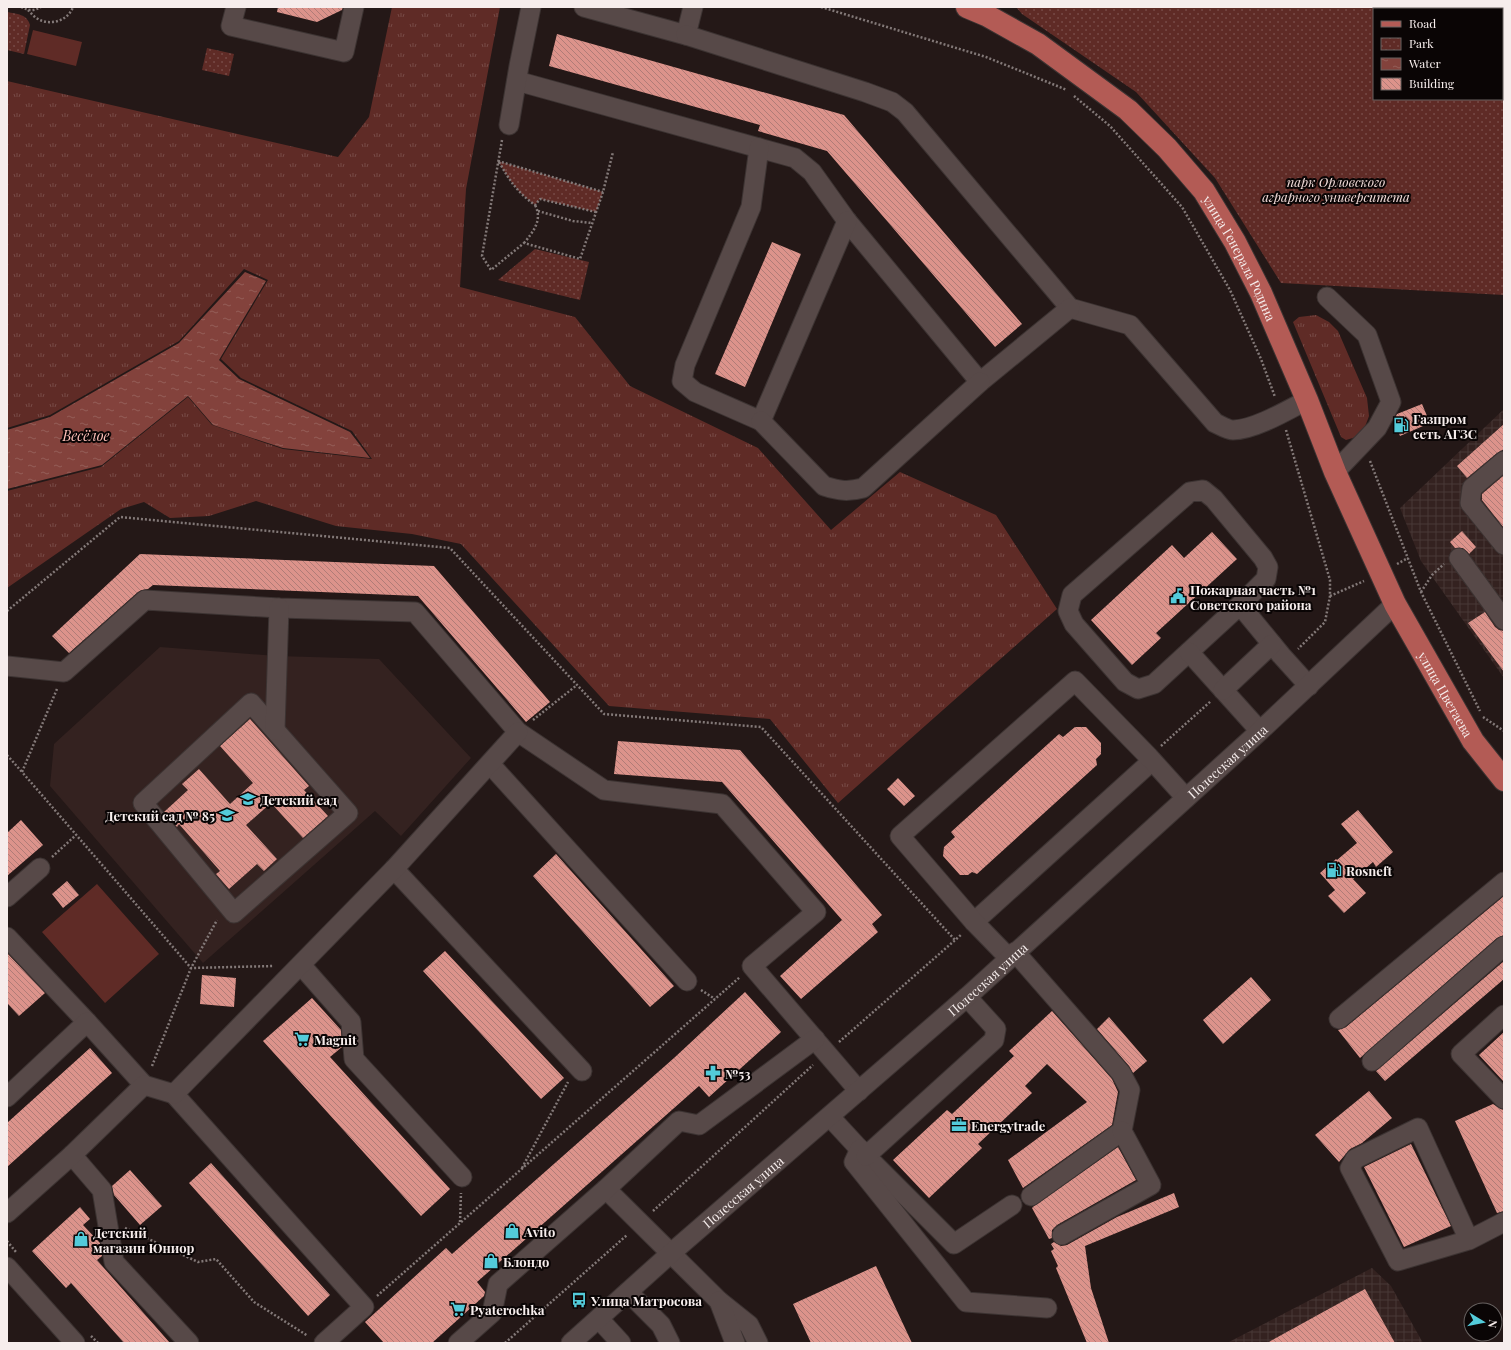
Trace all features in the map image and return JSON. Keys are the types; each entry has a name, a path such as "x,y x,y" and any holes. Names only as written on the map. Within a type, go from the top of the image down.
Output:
{"main road":[{"name":"улица Генерала Родина","path":"967,7 986,14 1038,44 1128,110 1171,153 1204,191 1235,242 1261,293 1307,400 1335,472 1395,604"},
{"name":"улица Цветаева","path":"1395,604 1473,741 1504,780"}],"street":[{"path":"236,7 232,26 344,52 354,7"},
{"path":"509,125 531,7"},
{"path":"584,7 686,35 858,89 892,102 905,112 1070,308 1130,325 1215,423 1231,430 1247,428 1307,400"},
{"path":"686,35 693,7"},
{"path":"517,81 795,158 812,172 848,221 980,382"},
{"path":"759,148 751,207 685,365 682,381 695,392 761,421 824,486 838,490 852,491 864,488 980,382 1070,308"},
{"path":"761,421 848,221"},
{"path":"1327,297 1367,335 1391,402 1377,428 1335,472"},
{"path":"1504,462 1472,488 1470,503 1504,545"},
{"path":"1203,490 1214,499 1263,558 1268,567 1266,579 1240,605 1154,684 1138,689 1126,682 1074,624 1068,611 1072,595 1190,492 1203,490"},
{"path":"1459,558 1504,620"},
{"path":"7,666 64,672 145,600 279,608 415,612 518,732 604,790 722,804 816,912 752,966 859,1091"},
{"name":"Полесская улица","path":"571,1343 670,1254 830,1117 967,996 1260,731 1395,604"},
{"path":"1240,605 1309,686"},
{"path":"275,730 279,608"},
{"path":"1223,690 1272,644"},
{"path":"1189,652 1260,731"},
{"path":"1062,1236 1151,1186 1122,1131 1130,1090 1121,1073 1012,955 974,922 900,836 1075,681 1186,798"},
{"path":"251,703 348,813 234,913 227,904 143,803 251,703"},
{"path":"174,1094 394,869 518,732"},
{"path":"974,922 1150,759"},
{"path":"490,764 687,981"},
{"path":"7,897 40,868"},
{"path":"394,869 579,1068"},
{"path":"1339,1019 1504,882"},
{"path":"7,937 144,1085 174,1094 364,1307 318,1341"},
{"path":"1372,1061 1504,946"},
{"path":"301,965 351,1022 354,1059 462,1177"},
{"path":"967,996 996,1030 994,1040 854,1162 966,1302 1047,1308"},
{"path":"1504,1015 1461,1054 1504,1099"},
{"path":"7,1097 87,1022"},
{"path":"458,1343 492,1313 498,1284 606,1189 679,1121 699,1125 821,1046"},
{"path":"7,1213 72,1155 144,1085"},
{"path":"830,1117 863,1153 954,1244 1012,1206"},
{"path":"1469,1240 1418,1128 1355,1159 1350,1168 1398,1261 1469,1240 1504,1222"},
{"path":"1031,1196 1122,1131"},
{"path":"72,1155 102,1190 114,1262 189,1343"},
{"path":"606,1189 719,1301 749,1324 758,1343"},
{"path":"7,1267 75,1343"},
{"path":"628,1292 661,1325 670,1343"},
{"path":"719,1301 735,1343"},
{"path":"599,1319 621,1343"}],"path":[{"path":"21,7 28,10 38,19 49,23 62,20 71,12 73,7"},
{"path":"28,10 36,10 41,7"},
{"path":"821,7 993,60 1066,90 1110,126 1182,207 1230,290 1261,359 1281,413 1330,580 1330,596 1325,622 1286,660"},
{"path":"498,161 512,185 535,206 538,211 538,223 524,244 491,270 482,256 498,161 502,140 509,125"},
{"path":"524,244 580,259 602,192 612,152"},
{"path":"498,161 602,192"},
{"path":"535,206 540,199 596,212"},
{"path":"538,211 573,221 592,223"},
{"path":"1363,442 1421,592 1483,717 1504,731"},
{"path":"7,612 120,517 450,548 604,714 761,727 955,940"},
{"path":"1421,592 1432,575 1441,566 1459,558"},
{"path":"22,772 64,672"},
{"path":"518,732 577,685"},
{"path":"1150,759 1223,690"},
{"path":"7,755 191,968"},
{"path":"40,868 76,835"},
{"path":"144,1085 191,968 227,904"},
{"path":"504,1343 640,1223 821,1046 955,940 974,922"},
{"path":"191,968 301,965"},
{"path":"364,1307 752,966"},
{"path":"521,1169 579,1068"},
{"path":"460,1223 462,1177"},
{"path":"107,1220 198,1262 216,1259 254,1302 318,1341"}],"shaded area":[{"path":"1504,409 1504,678 1421,561 1400,508"},
{"name":"Детский сад","path":"160,647 277,656 379,659 471,758 401,836 375,811 203,963 50,786 54,744"},
{"path":"1372,1268 1391,1286 1423,1343 1227,1343"}],"green space":[{"path":"392,7 500,7 466,189 460,287 575,317 630,386 758,448 831,530 900,472 996,515 1057,609 838,803 770,719 609,706 461,544 412,534 336,526 256,501 209,516 170,518 144,502 121,509 7,588 7,491 101,467 188,397 212,425 283,449 372,459 352,431 241,378 221,359 268,280 244,269 179,341 50,415 7,428 7,81 338,157 369,117"},
{"name":"парк Орловского аграрного университета","path":"1016,7 1504,7 1504,295 1281,283 1215,178 1136,92 1022,14"},
{"path":"7,12 21,15 29,21 30,25 24,54 7,50"},
{"path":"33,30 82,42 76,66 27,54"},
{"path":"207,48 234,54 229,76 202,70"},
{"path":"498,161 603,192 596,212 540,199 535,205 514,186"},
{"path":"535,249 589,262 580,300 498,280"},
{"path":"1316,315 1329,322 1338,331 1367,398 1369,416 1363,432 1356,437 1346,440 1341,437 1293,322 1299,317"},
{"path":"97,884 159,954 105,1003 42,932"}],"water":[{"name":"Весёлое","path":"245,272 266,281 219,360 239,379 350,432 370,458 283,448 213,425 188,396 102,465 7,489 7,430 50,417 179,343"}],"building":[{"path":"278,7 343,7 342,10 317,22 277,12"},
{"path":"557,34 844,115 1022,324 995,347 827,151 758,131 760,125 549,66"},
{"path":"772,242 801,254 745,387 715,374"},
{"path":"1422,404 1430,423 1400,436 1394,420 1397,414"},
{"path":"1504,424 1504,449 1467,478 1457,466"},
{"path":"1503,476 1504,528 1482,500 1482,494"},
{"path":"1462,531 1476,547 1469,554 1463,548 1455,548 1450,542"},
{"path":"1212,532 1237,559 1156,633 1161,638 1132,665 1091,620 1172,545 1184,558"},
{"path":"140,554 434,566 550,702 526,722 418,596 153,585 148,589 138,592 69,653 52,636"},
{"path":"1485,612 1495,627 1504,631 1504,672 1468,623"},
{"path":"250,719 309,786 304,790 328,816 303,838 271,803 246,825 277,859 264,871 257,864 229,889 216,874 220,871 179,824 177,827 164,812 188,790 182,784 199,769 230,804 253,783 220,746"},
{"path":"1075,727 1086,727 1101,743 1101,754 1096,759 1097,765 977,874 972,872 968,875 960,875 943,856 944,847 955,837 951,832 1059,734 1063,737"},
{"path":"618,741 740,750 882,915 872,924 878,932 801,999 780,976 842,920 722,782 614,774"},
{"path":"898,778 915,796 904,806 887,789"},
{"path":"1358,810 1393,852 1376,867 1373,862 1353,879 1366,893 1344,913 1328,896 1335,890 1320,873 1357,843 1341,824"},
{"path":"21,820 43,845 7,876 7,833"},
{"path":"556,854 674,986 650,1007 533,876"},
{"path":"67,881 79,895 63,908 52,894"},
{"path":"1504,896 1504,935 1497,938 1360,1058 1338,1030 1346,1027"},
{"path":"445,951 564,1078 541,1099 423,971"},
{"path":"7,953 45,993 19,1016 7,1003"},
{"path":"1504,961 1504,979 1385,1081 1376,1071"},
{"path":"202,975 236,978 234,1007 200,1004"},
{"path":"1251,977 1271,1000 1223,1044 1203,1020"},
{"path":"745,992 781,1032 709,1097 699,1086 477,1282 485,1292 484,1296 432,1343 384,1343 365,1322 446,1248 452,1254 674,1058"},
{"path":"312,998 341,1030 342,1047 330,1057 450,1189 421,1216 263,1041"},
{"path":"1052,1011 1112,1079 1118,1092 1112,1125 1023,1188 1008,1160 1087,1102 1047,1064 1025,1086 1032,1093 978,1144 982,1148 929,1198 893,1160 947,1110 952,1114 1014,1056 1009,1051"},
{"path":"1109,1017 1147,1061 1133,1073 1129,1066 1097,1029"},
{"path":"1504,1032 1504,1082 1479,1055"},
{"path":"90,1048 112,1073 7,1167 7,1123"},
{"path":"1369,1091 1392,1118 1362,1143 1350,1149 1339,1162 1315,1135"},
{"path":"1493,1104 1504,1110 1504,1211 1497,1213 1455,1121"},
{"path":"1411,1144 1451,1226 1404,1247 1364,1167"},
{"path":"1118,1147 1136,1180 1057,1225 1052,1230 1052,1238 1049,1239 1032,1208"},
{"path":"211,1163 330,1295 308,1316 189,1183"},
{"path":"130,1170 162,1206 140,1225 114,1195 112,1186"},
{"path":"1174,1193 1179,1207 1085,1246 1091,1288 1109,1343 1087,1343 1056,1268 1058,1266 1051,1251 1054,1249 1051,1244 1054,1242 1061,1246 1067,1245 1117,1217"},
{"path":"80,1207 90,1219 83,1225 100,1243 102,1256 97,1260 170,1343 124,1343 71,1283 66,1288 32,1251"},
{"path":"876,1266 912,1343 811,1343 793,1304"},
{"path":"1365,1289 1395,1343 1267,1343"}],"place":[{"name":"Газпром сеть АГЗС","path":"1401,425"},
{"name":"Пожарная часть №1 Советского района","path":"1178,596"},
{"name":"Детский сад","path":"248,799"},
{"name":"Детский сад № 85","path":"227,815"},
{"name":"Rosneft","path":"1334,870"},
{"name":"Magnit","path":"302,1039"},
{"name":"№53","path":"713,1073"},
{"name":"Energytrade","path":"959,1125"},
{"name":"Avito","path":"512,1231"},
{"name":"Детский магазин Юниор","path":"81,1239"},
{"name":"Блондо","path":"491,1261"},
{"name":"Улица Матросова","path":"579,1300"},
{"name":"Pyaterochka","path":"458,1309"}]}
